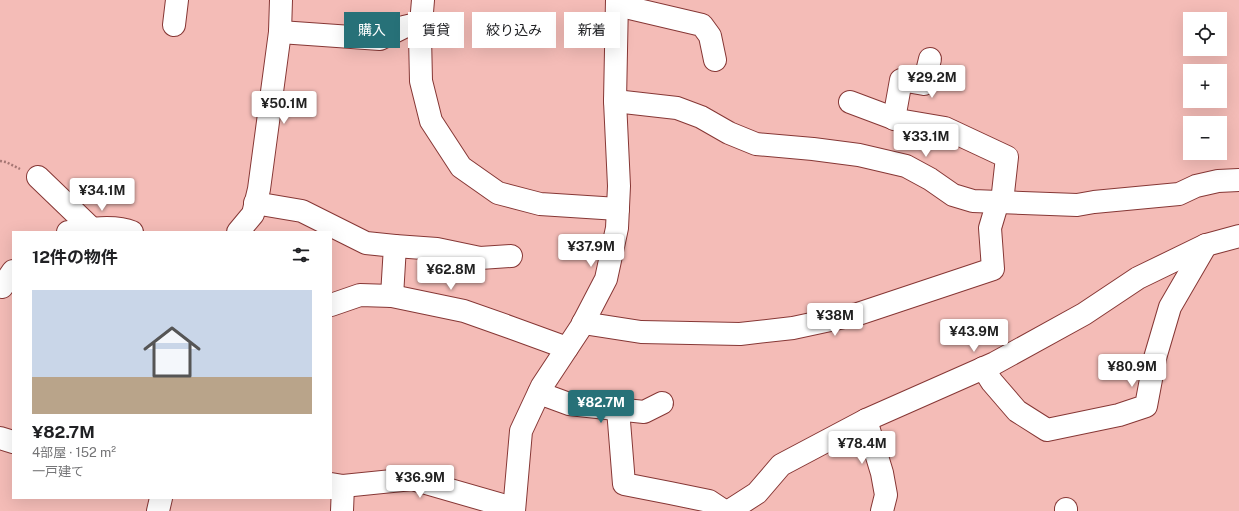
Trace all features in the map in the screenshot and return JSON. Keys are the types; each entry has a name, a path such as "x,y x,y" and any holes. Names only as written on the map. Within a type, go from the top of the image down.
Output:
{"street":[{"path":"174,25 177,0"},
{"path":"239,231 253,214 259,189 280,32 280,0"},
{"path":"422,12 423,0"},
{"path":"342,511 337,485 412,479 514,510 521,431 542,386 583,323 606,278 617,228 619,186 615,101 617,2 702,25 710,36 715,60"},
{"path":"280,32 380,39 408,26"},
{"path":"420,48 421,81 431,122 461,167 498,193 540,204 618,209"},
{"path":"894,118 901,80 924,84 930,59"},
{"path":"615,101 677,108 701,117 729,133 756,144 859,155 906,166 930,179 953,195 973,200 1031,204 1077,205 1179,194 1196,186 1239,180"},
{"path":"583,323 642,332 740,334 793,328 858,314 993,269 990,228 1000,201 1007,157 944,128 898,120 850,102"},
{"path":"38,177 91,228"},
{"path":"256,203 302,211 366,243 437,249 480,258 511,256"},
{"path":"74,231 91,228 129,231"},
{"path":"729,511 757,493 781,465 866,420 984,368 1084,314 1138,278 1206,245 1239,236"},
{"path":"984,368 992,382 1017,411 1047,430 1119,416 1146,406 1156,358 1170,307 1206,245"},
{"path":"392,296 395,246"},
{"path":"332,305 360,295 392,296 464,312 567,348"},
{"path":"539,393 569,404 644,412 662,403"},
{"path":"618,409 624,484 709,501 724,511"},
{"path":"866,420 882,473 886,495 882,511"},
{"path":"0,438 12,442"},
{"path":"158,511 161,499"}]}
